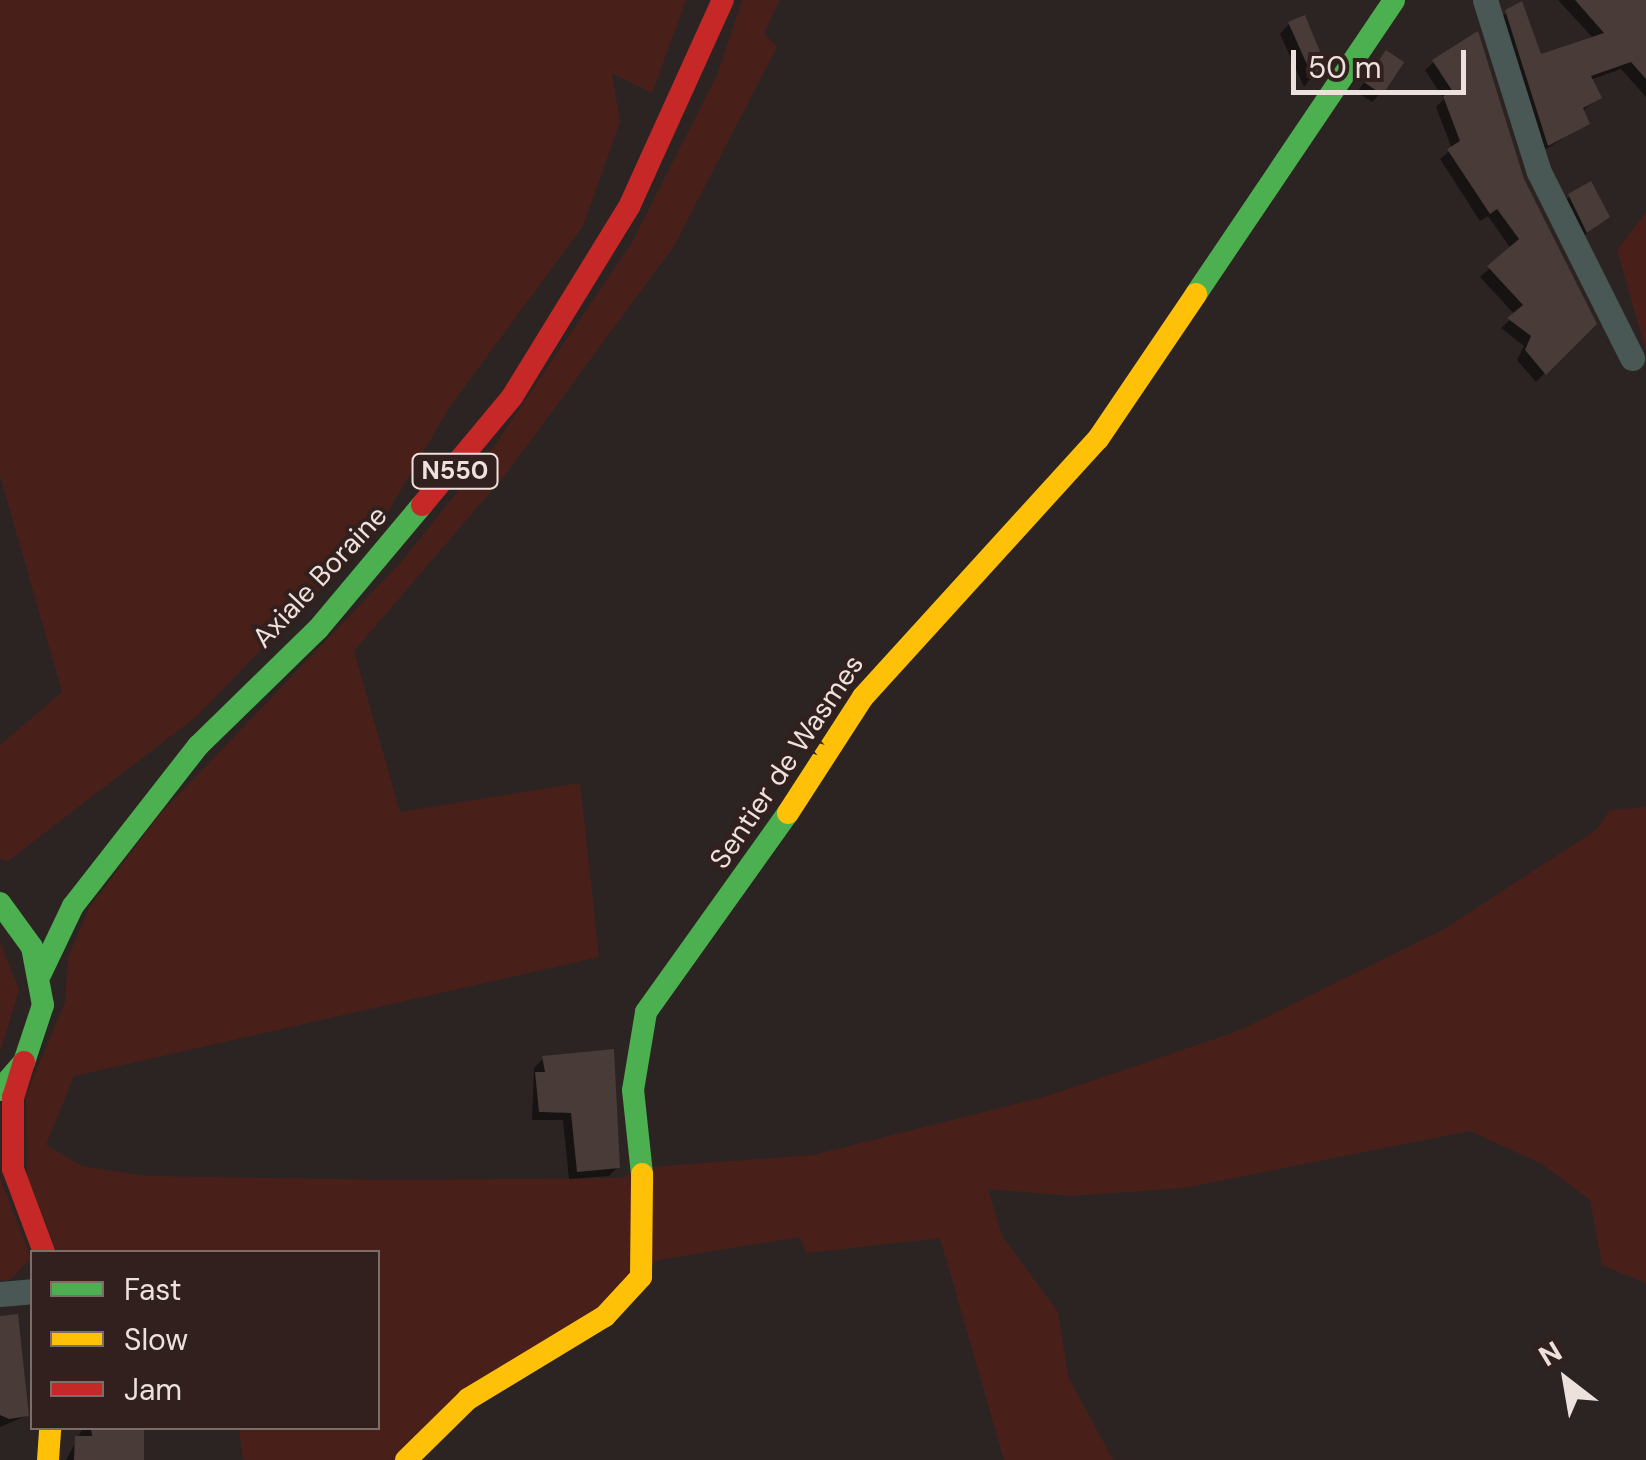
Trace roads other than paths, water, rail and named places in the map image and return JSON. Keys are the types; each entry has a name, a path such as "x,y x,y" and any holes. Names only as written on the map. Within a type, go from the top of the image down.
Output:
{"street":[{"name":"Axiale Boraine","path":"41,973 0,903 42,899 96,877 198,746 331,615 512,396 629,207 723,0"},
{"name":"Sentier de Wasmes","path":"406,1460 468,1400 605,1316 642,1278 646,1208 634,1090 646,1012 751,872 863,697 1098,439 1394,0"},
{"path":"1485,0 1539,172 1632,358"},
{"path":"43,1250 6,1164 14,1097 43,1005 41,973 96,877"},
{"path":"0,1090 24,1062"},
{"path":"0,1294 30,1291"},
{"path":"48,1460 50,1430"}]}
